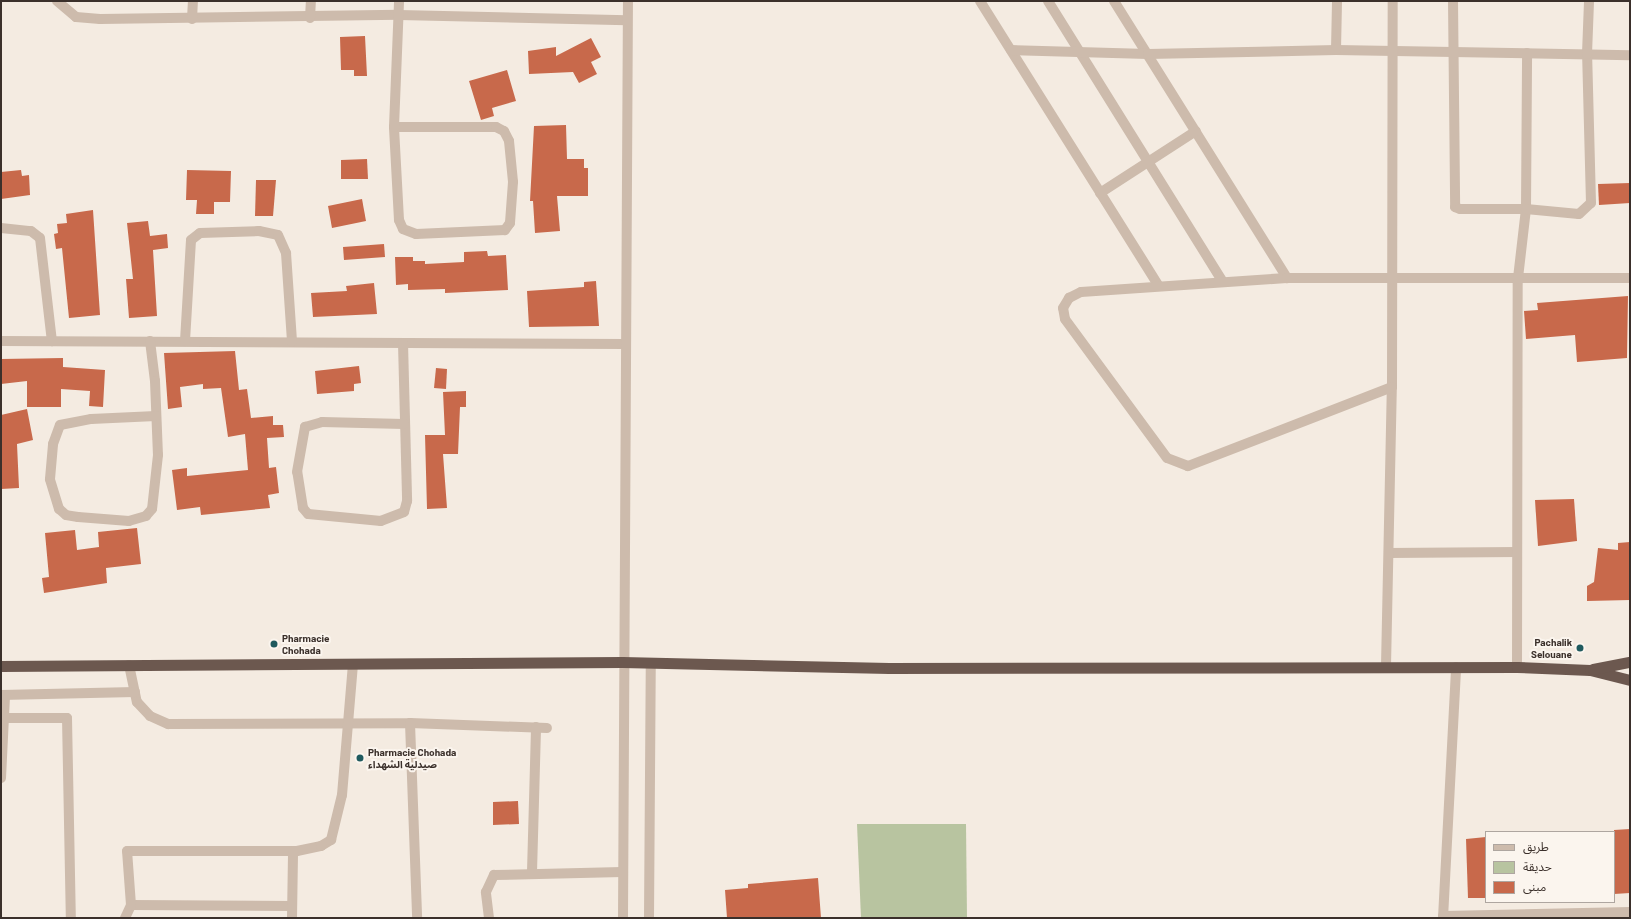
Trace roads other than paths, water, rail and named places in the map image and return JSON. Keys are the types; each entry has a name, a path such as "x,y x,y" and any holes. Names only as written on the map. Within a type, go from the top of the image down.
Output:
{"highway":[{"path":"1,666 622,662 889,668 1386,666 1516,667 1590,670 1630,680"},
{"path":"1590,670 1630,662"}],"street":[{"path":"57,1 76,16 192,19 310,18 399,15 628,20"},
{"path":"192,19 193,1"},
{"path":"310,1 310,18"},
{"path":"394,127 496,127 504,131 509,141 513,182 510,223 505,230 416,234 403,229 396,185 394,127 399,1"},
{"path":"623,918 622,662 628,1"},
{"path":"980,1 1158,285"},
{"path":"1048,1 1223,282"},
{"path":"1114,1 1287,278"},
{"path":"1336,50 1337,1"},
{"path":"1386,666 1392,387 1391,278 1393,1"},
{"path":"1453,1 1455,207 1526,209 1579,214 1591,202 1586,54 1590,1"},
{"path":"1011,50 1148,54 1336,50 1630,55"},
{"path":"1516,667 1518,278 1526,209 1527,53"},
{"path":"1100,193 1196,131"},
{"path":"1,228 31,231 40,238 52,341"},
{"path":"185,341 191,240 200,233 259,231 278,235 286,253 292,342"},
{"path":"1392,387 1188,466 1167,458 1065,319 1063,308 1069,298 1081,292 1158,285 1287,278 1630,278"},
{"path":"1,340 625,344"},
{"path":"150,341 156,416 158,455 152,508 146,516 129,521 66,515 59,509 50,479 53,444 60,425 91,419 156,416"},
{"path":"403,343 407,502 404,512 381,521 308,514 300,496 297,472 305,427 322,422 404,424"},
{"path":"1389,553 1517,552"},
{"path":"649,918 651,663"},
{"path":"125,918 131,905 127,851 293,851 321,846 331,840 336,826 353,664"},
{"path":"129,665 137,702 150,716 168,724 410,724 542,727 532,872"},
{"path":"1456,667 1443,917 1630,912"},
{"path":"1,778 4,718 3,695 135,692"},
{"path":"4,718 67,718 71,918"},
{"path":"410,724 417,918"},
{"path":"292,918 293,851"},
{"path":"489,918 486,892 489,879 499,873 622,872"},
{"path":"131,905 292,906"}],"place":[{"name":"Pharmacie Chohada","path":"274,644"},
{"name":"Pachalik Selouane","path":"1580,648"},
{"name":"Pharmacie Chohada صيدلية الشهداء","path":"360,758"}]}
